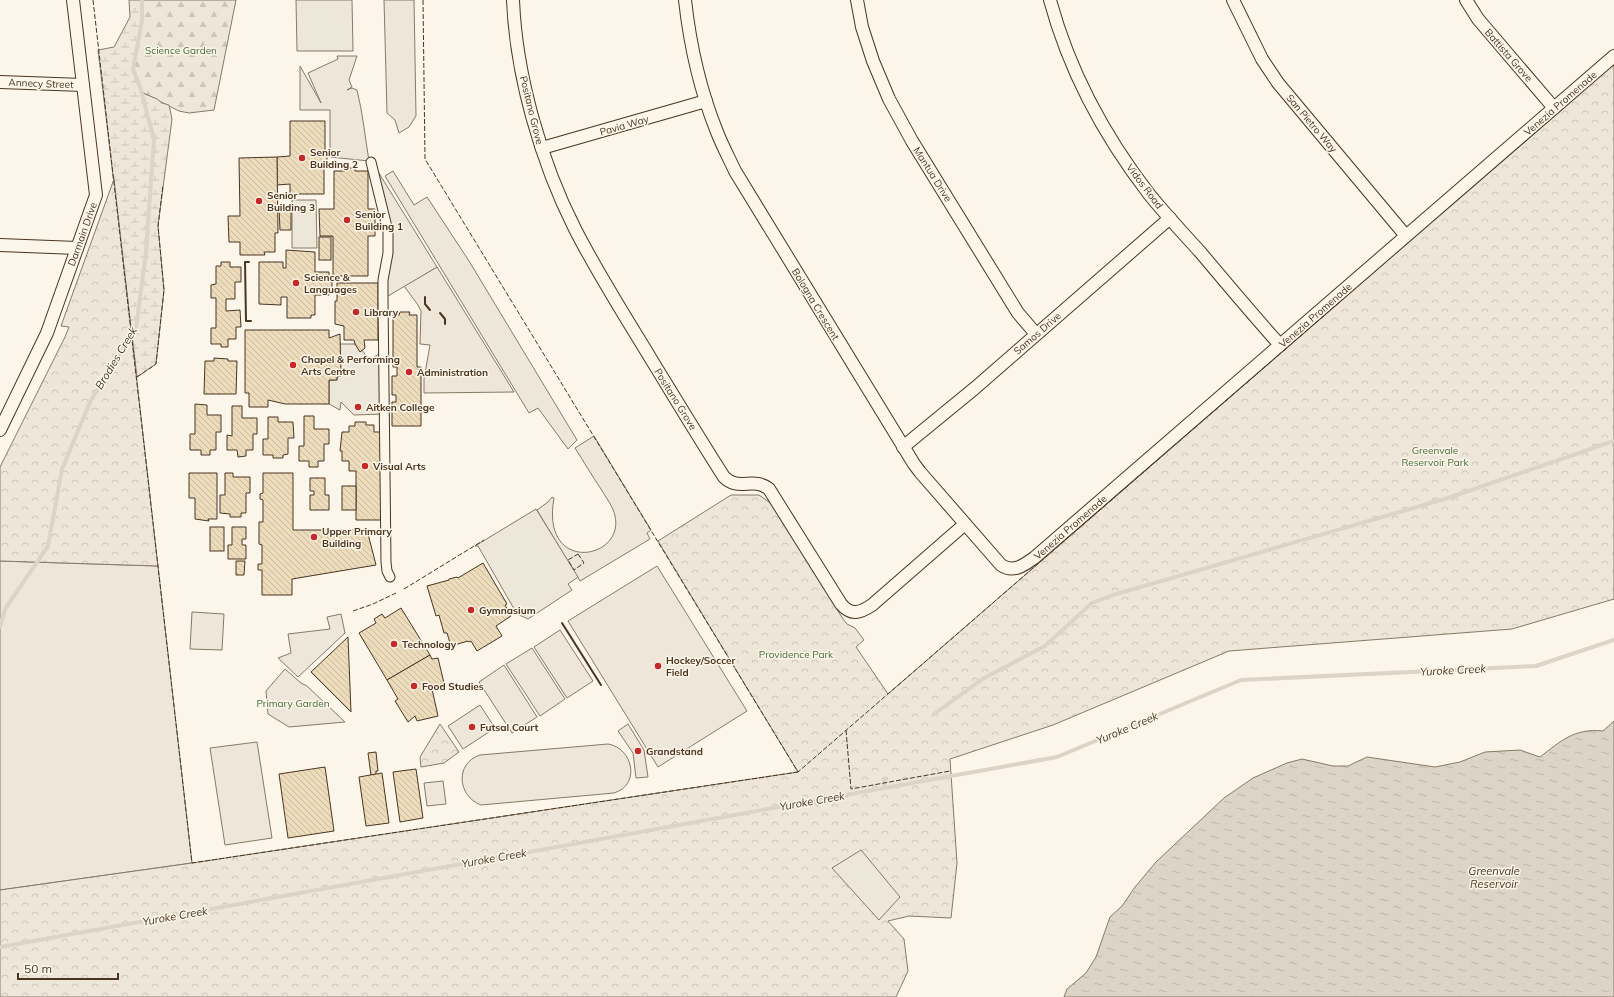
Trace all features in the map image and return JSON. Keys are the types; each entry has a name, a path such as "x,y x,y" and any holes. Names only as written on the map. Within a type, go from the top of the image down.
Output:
{"street":[{"name":"Darmain Drive","path":"0,430 47,333 96,195 73,0"},
{"name":"Positano Grove","path":"513,0 517,40 523,74 542,148 574,227 627,319 720,471 730,483 739,485 756,483 769,489 846,610 850,612 859,612 872,605 965,524"},
{"name":"Bologna Crescent","path":"686,0 693,56 717,132 735,171 903,447 920,472 1001,565 1006,568 1013,569"},
{"name":"Mantua Drive","path":"857,0 862,27 870,54 889,99 912,141 1018,313 1036,334"},
{"name":"Vidos Road","path":"1050,0 1067,51 1101,121 1145,189 1280,346"},
{"name":"San Pietro Way","path":"1233,0 1262,59 1278,83 1406,236"},
{"name":"Battista Grove","path":"1466,0 1478,19 1554,108"},
{"name":"Venezia Promenade","path":"1013,569 1024,565 1034,558 1614,56"},
{"name":"Annecy Street","path":"0,82 83,85"},
{"name":"Pavia Way","path":"542,148 706,101"},
{"path":"371,162 388,231 388,252 383,280 383,299 386,562 387,571 390,577"},
{"name":"Samos Drive","path":"903,447 1170,218"},
{"path":"0,245 77,248"}],"green space":[{"path":"129,0 142,0 142,21 133,69 141,90 145,94 169,105 172,119 158,226 164,290 156,364 137,377 98,50 114,47 130,17"},
{"name":"Science Garden","path":"142,0 236,0 214,110 189,113 179,111 145,94 141,90 133,69 142,21"},
{"path":"337,56 357,56 349,80 352,87 347,90 352,88 357,90 369,161 330,157 330,110 300,110 300,66 321,103 308,73 338,59"},
{"name":"Greenvale Reservoir Park","path":"1614,64 1614,599 1512,629 1229,651 1053,725 950,759 957,863 951,918 909,916 888,921 904,939 908,971 896,997 0,997 0,890 192,863 798,772 658,541 731,495 759,495 773,505 843,619 847,624 855,628 864,640 856,647 888,694"},
{"path":"114,179 158,566 0,561 0,467 69,327 61,326"},
{"path":"437,267 514,392 424,393 424,379 430,345 420,344 421,311 404,286"},
{"path":"594,436 651,530 647,533 650,539 580,581 537,510 552,497 554,498 553,523 559,539 570,549 583,552 596,550 608,543 615,531 614,512 575,448"},
{"path":"0,561 158,566 192,863 0,890"},
{"name":"Hockey/Soccer Field","path":"657,566 747,711 658,767 568,621"},
{"path":"192,612 224,614 222,650 190,649"},
{"path":"560,630 593,681 567,698 534,647"},
{"path":"532,648 565,699 540,716 506,664"},
{"path":"504,665 537,717 512,733 479,682"},
{"name":"Primary Garden","path":"285,669 301,683 307,686 345,722 289,727 268,714 266,691"},
{"name":"Futsal Court","path":"480,705 495,728 463,749 448,726"},
{"path":"440,724 459,752 444,763 421,767 420,757"},
{"name":"Grandstand","path":"628,724 644,750 648,777 636,778 633,753 618,731"},
{"path":"257,742 272,838 225,845 210,748"},
{"path":"608,744 617,747 623,752 628,759 631,775 628,783 623,789 614,793 481,805 473,801 467,795 462,780 466,765 472,759 480,755"},
{"path":"443,781 446,804 427,806 424,783"}],"shaded area":[{"path":"296,0 352,0 353,51 297,51"},
{"path":"384,0 414,0 416,116 409,127 399,133 395,120 387,113"},
{"path":"377,170 437,267 383,299 388,253"},
{"path":"393,171 414,205 427,197 469,261 577,440 568,449 538,408 529,413 385,176"},
{"path":"292,200 316,200 317,248 292,248"},
{"path":"340,344 355,344 360,351 362,350 369,360 384,351 384,414 354,415 341,402 340,410 329,404 329,380 337,380"},
{"path":"536,509 578,577 568,584 572,590 528,619 517,614 478,546 475,546"},
{"path":"341,614 345,633 298,677 278,658 291,653 288,634 330,629 327,617"},
{"path":"861,850 900,897 879,920 832,868"}],"water":[{"name":"Greenvale Reservoir","path":"1614,721 1614,997 1064,997 1067,989 1086,973 1096,957 1110,917 1122,906 1135,887 1156,862 1224,798 1253,778 1287,763 1302,759 1333,766 1348,766 1367,757 1435,767 1460,762 1485,752 1520,750 1540,757 1568,737 1584,732 1603,731"}],"building":[{"name":"Senior Building 2","path":"290,121 325,121 325,154 327,154 327,162 324,162 324,194 290,194 290,184 277,185 277,157 290,156"},
{"name":"Senior Building 3","path":"277,157 278,233 275,233 275,252 264,252 265,255 240,255 240,242 229,242 228,216 240,216 239,158"},
{"name":"Senior Building 1","path":"344,168 355,168 355,171 368,171 368,209 375,209 375,236 368,236 368,276 333,276 333,236 320,236 319,209 334,209 334,171 345,171"},
{"path":"279,208 291,208 291,230 280,230"},
{"path":"319,237 331,237 331,260 319,260"},
{"name":"Science & Languages","path":"286,250 315,252 315,272 329,272 329,279 332,279 332,288 329,288 329,295 315,295 315,315 311,315 311,318 287,318 287,297 281,297 281,305 259,304 259,262 283,262 283,268 286,268"},
{"path":"221,262 230,262 230,267 241,267 241,282 235,282 235,299 226,299 226,311 240,310 241,327 236,327 236,339 228,339 228,347 221,347 221,344 211,344 211,328 216,328 216,298 211,298 211,285 216,284 216,266 221,266"},
{"name":"Library","path":"337,283 378,283 378,340 364,340 365,348 360,352 354,340 344,340 344,326 335,324"},
{"name":"Administration","path":"400,312 410,312 409,315 417,315 417,367 421,367 421,426 392,426 392,402 396,402 396,395 392,395 392,376 397,376 397,367 393,367 393,315 399,315"},
{"name":"Chapel & Performing Arts Centre","path":"245,330 329,330 329,338 340,334 341,376 337,377 337,380 329,380 329,404 285,404 268,400 268,407 249,407 249,393 245,393"},
{"path":"214,358 237,361 236,394 204,394 205,361 214,361"},
{"path":"195,404 207,405 207,415 221,415 221,432 216,432 216,450 210,450 210,455 201,455 201,450 190,450 190,434 195,434"},
{"path":"232,406 242,406 242,418 257,418 257,434 253,434 253,450 246,450 246,456 238,457 237,450 227,450 227,435 232,436"},
{"path":"304,416 314,416 314,429 329,429 329,444 324,444 324,461 318,461 318,467 309,467 309,461 299,461 299,446 304,446"},
{"path":"268,417 278,417 278,422 293,422 294,438 288,438 288,454 283,455 283,458 273,458 273,455 263,455 263,439 268,439"},
{"name":"Visual Arts","path":"355,422 366,422 366,425 374,425 374,432 381,432 381,520 356,520 356,471 349,471 349,461 342,461 342,451 340,451 342,432 349,432 349,426 355,426"},
{"path":"189,473 217,473 217,519 208,519 209,521 195,519 195,498 189,498"},
{"path":"225,473 233,473 233,477 250,477 250,493 246,493 246,513 241,513 241,517 230,517 230,514 220,513 220,495 225,495"},
{"name":"Upper Primary Building","path":"263,473 293,473 293,530 367,530 376,565 292,579 292,595 262,595 262,570 258,570 258,564 262,564 262,545 259,544 259,522 263,522 263,500 260,499 260,494 263,493"},
{"path":"310,478 325,478 325,495 329,495 329,510 310,510 310,495 314,495 314,491 310,491"},
{"path":"342,486 356,486 356,510 342,510"},
{"path":"210,527 224,527 224,551 210,551"},
{"path":"232,527 246,527 246,539 242,539 242,545 246,545 246,559 228,559 228,545 232,545"},
{"path":"236,561 245,561 244,575 236,575"},
{"name":"Gymnasium","path":"483,563 507,604 505,605 511,616 496,626 502,636 477,651 471,641 451,646 447,633 444,633 439,615 436,616 427,586 449,579 458,578"},
{"name":"Technology","path":"401,608 430,655 387,680 359,633 376,623 374,619 382,614 385,618"},
{"path":"348,637 351,712 311,672"},
{"name":"Food Studies","path":"430,655 432,659 438,658 444,683 432,689 438,716 417,721 415,716 408,722 395,701 398,699 387,680"},
{"path":"376,752 378,771 376,771 376,774 371,775 368,753"},
{"path":"325,767 334,831 288,838 279,774"},
{"path":"416,769 423,818 400,822 393,772"},
{"path":"382,773 389,823 366,826 359,777"}],"waterway":[{"name":"Brodies Creek","path":"0,627 5,609 48,546 62,469 91,400 136,329 146,252 154,140 141,90 133,69 142,21 142,0"},
{"path":"934,714 984,678 1045,646 1092,603 1113,595 1448,498 1614,441"},
{"name":"Yuroke Creek","path":"0,947 1057,757 1241,680 1536,666 1614,640"},
{"path":"884,788 885,779"}],"fence":[{"path":"93,0 192,863 798,772"},
{"path":"423,0 425,159 798,772 1343,299"},
{"path":"137,377 156,364 164,290 158,226 163,185"},
{"path":"404,589 484,540"},
{"path":"578,554 584,563 574,570 568,560 578,554"},
{"path":"353,611 373,604 396,593"},
{"path":"846,730 851,789 950,771"}],"wall":[{"path":"249,262 245,262 246,321 251,321"},
{"path":"425,297 425,304 430,310"},
{"path":"440,313 445,319 445,324"},
{"path":"562,623 601,685"}],"place":[{"name":"Senior Building 2","path":"302,158"},
{"name":"Senior Building 3","path":"259,201"},
{"name":"Senior Building 1","path":"347,220"},
{"name":"Science & Languages","path":"296,283"},
{"name":"Library","path":"356,312"},
{"name":"Chapel & Performing Arts Centre","path":"293,365"},
{"name":"Administration","path":"409,372"},
{"name":"Aitken College","path":"358,407"},
{"name":"Visual Arts","path":"365,466"},
{"name":"Upper Primary Building","path":"314,537"},
{"name":"Gymnasium","path":"471,610"},
{"name":"Technology","path":"394,644"},
{"name":"Hockey/Soccer Field","path":"658,666"},
{"name":"Food Studies","path":"414,686"},
{"name":"Futsal Court","path":"472,727"},
{"name":"Grandstand","path":"638,751"}],"park label":[{"name":"Providence Park","path":"796,654"}]}
